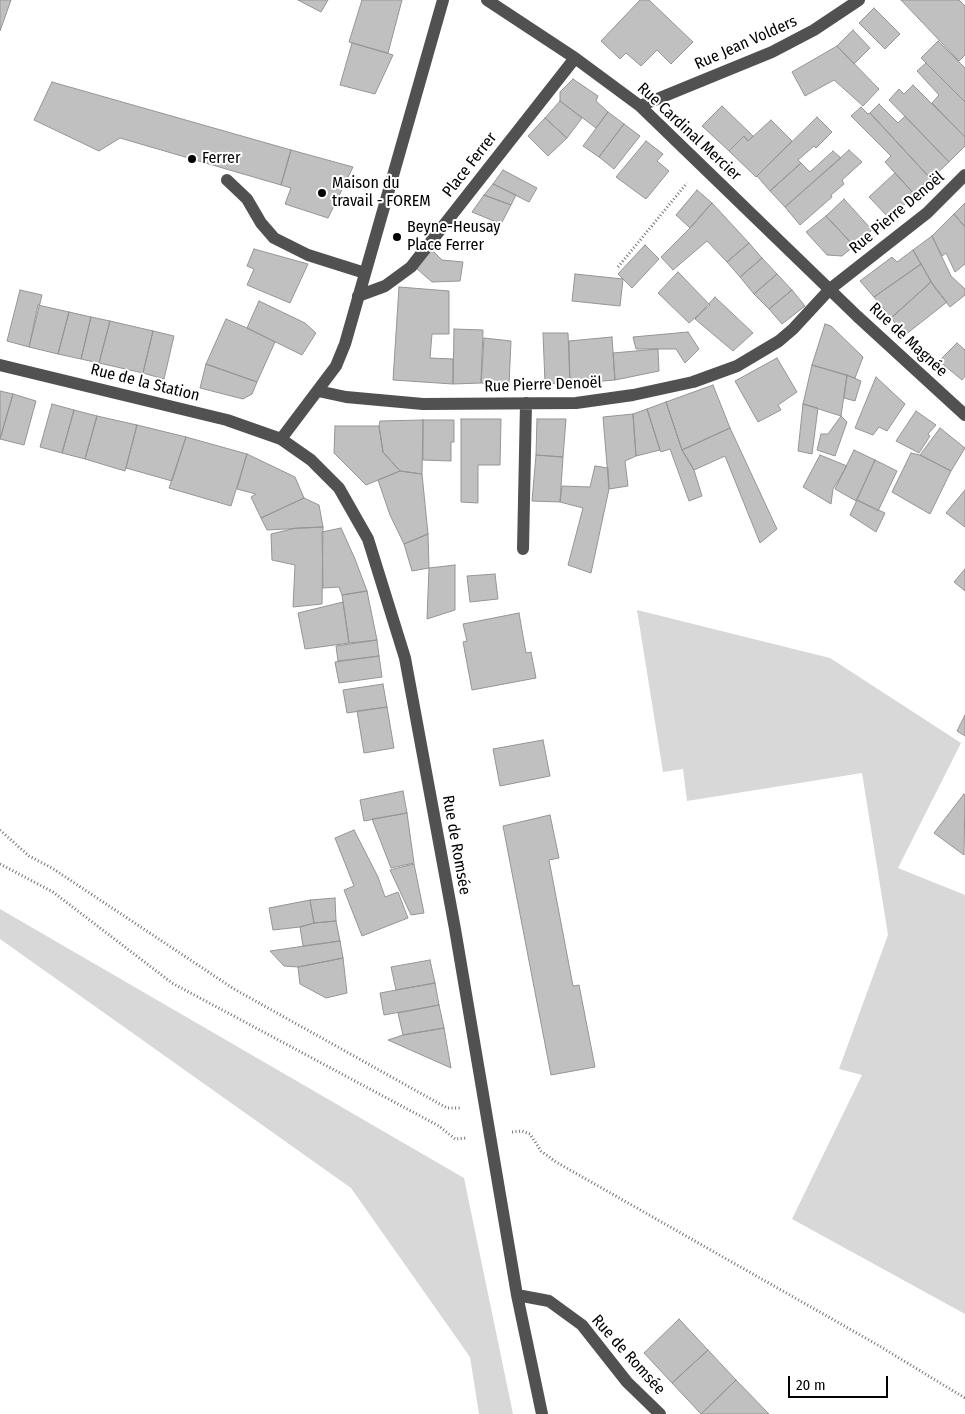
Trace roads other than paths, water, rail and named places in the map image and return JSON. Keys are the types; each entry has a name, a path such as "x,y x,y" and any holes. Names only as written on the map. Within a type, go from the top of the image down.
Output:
{"street":[{"path":"281,439 336,366 365,273 442,0"},
{"name":"Rue Cardinal Mercier","path":"487,0 574,58 640,106 830,289"},
{"name":"Rue Jean Volders","path":"640,106 772,52 814,30 859,0"},
{"name":"Place Ferrer","path":"358,296 385,286 411,267 574,58"},
{"name":"Rue Pierre Denoël","path":"318,391 346,397 423,404 576,403 633,395 693,382 737,366 779,341 793,330 830,289 927,213 965,175"},
{"path":"227,180 247,199 261,223 274,238 308,255 365,273"},
{"name":"Rue de Magnée","path":"830,289 965,415"},
{"name":"Rue de la Station","path":"0,365 227,420 281,439"},
{"path":"524,549 526,403"},
{"name":"Rue de Romsée","path":"281,439 311,460 339,488 368,539 405,658 518,1294 542,1414"},
{"name":"Rue de Romsée","path":"518,1294 549,1301 582,1325 627,1382 660,1414"}],"place":[{"name":"Ferrer","path":"192,159"},
{"name":"Maison du travail - FOREM","path":"322,193"},
{"name":"Beyne-Heusay Place Ferrer","path":"397,237"}]}
